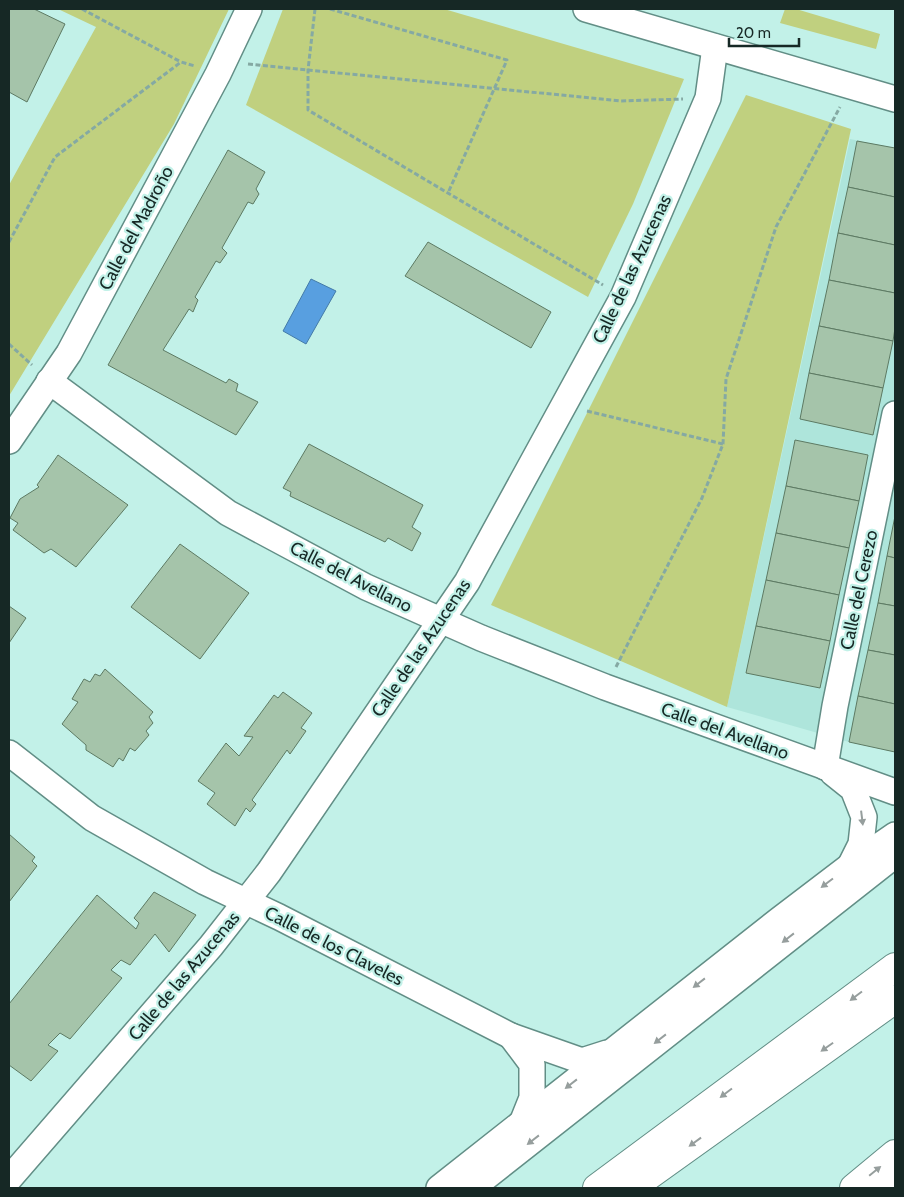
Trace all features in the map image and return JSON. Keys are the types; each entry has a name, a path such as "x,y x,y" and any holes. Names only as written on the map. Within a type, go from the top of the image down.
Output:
{"highway":[{"path":"597,1188 895,967"},
{"path":"631,1188 895,999"},
{"path":"854,1188 895,1154"},
{"path":"888,1188 895,1183"}],"street":[{"name":"Calle del Madroño","path":"9,440 69,353 221,68 249,9"},
{"path":"586,9 895,99"},
{"name":"Calle de las Azucenas","path":"13,1181 205,954 269,872 467,582 623,297 708,98 715,46"},
{"name":"Calle del Avellano","path":"49,381 228,513 366,586 440,620 605,687 895,792"},
{"name":"Calle del Cerezo","path":"825,767 835,706 895,414"},
{"name":"Calle de los Claveles","path":"9,753 92,818 205,882 512,1036 582,1061 614,1050"},
{"path":"825,767 853,789 864,817 861,844 850,866"},
{"path":"439,1188 850,866 895,835"},
{"path":"472,1188 895,855"},
{"path":"512,1036 532,1064 532,1098 522,1123"}],"path":[{"path":"82,9 181,62 221,68 308,70 621,101 708,98"},
{"path":"316,9 308,70 308,110 623,297"},
{"path":"330,9 508,60 448,192"},
{"path":"9,242 55,157 181,62"},
{"path":"605,687 702,498 723,444 726,379 776,227 851,86"},
{"path":"9,344 49,381"},
{"path":"580,410 723,444"}],"shaded area":[{"path":"850,139 895,148 895,752 849,742 727,707"}],"green space":[{"path":"58,9 229,9 174,124 9,396 9,185 96,27"},
{"path":"283,9 444,9 684,79 633,204 588,297 246,105"},
{"path":"785,9 796,9 880,34 876,49 780,23"},
{"path":"746,95 851,129 727,707 491,605"}],"water":[{"path":"311,279 336,291 306,344 283,331"}],"building":[{"path":"9,9 34,9 65,24 27,102 9,92"},
{"path":"857,141 895,148 895,197 848,187"},
{"path":"228,150 265,172 256,189 259,194 253,204 248,202 222,248 227,253 220,263 216,261 195,297 198,300 193,312 189,309 163,350 226,383 229,379 238,384 236,391 258,402 236,435 108,365"},
{"path":"848,187 895,197 895,245 838,233"},
{"path":"838,233 895,245 895,293 829,280"},
{"path":"428,242 551,312 531,348 405,276"},
{"path":"829,280 895,293 893,341 819,326"},
{"path":"819,326 893,341 883,388 809,373"},
{"path":"809,373 883,388 873,435 800,419"},
{"path":"795,440 868,455 859,501 786,486"},
{"path":"309,444 423,505 412,527 421,533 412,551 388,538 385,542 290,496 291,492 283,488"},
{"path":"58,455 128,505 76,567 51,549 44,553 13,530 18,523 10,518 20,499 39,487 37,485"},
{"path":"786,486 859,501 849,548 776,533"},
{"path":"895,516 895,558 887,556"},
{"path":"776,533 849,548 839,595 766,580"},
{"path":"180,544 249,593 200,659 131,607"},
{"path":"887,556 895,558 895,606 878,603"},
{"path":"766,580 839,595 830,641 756,626"},
{"path":"878,603 895,606 895,655 868,650"},
{"path":"9,606 26,618 9,643"},
{"path":"756,626 830,641 820,688 746,673"},
{"path":"868,650 895,655 895,704 858,696"},
{"path":"105,669 153,712 149,717 153,723 146,731 149,735 135,751 130,748 123,761 119,758 113,767 86,750 86,745 62,724 78,702 72,699 84,679 90,682 95,674 100,676"},
{"path":"283,692 312,713 301,728 306,731 290,754 287,750 252,800 256,804 250,812 246,808 235,826 207,804 215,793 198,781 226,743 239,756 253,737 244,736 274,695 278,698"},
{"path":"858,696 895,704 895,752 849,742"},
{"path":"9,834 35,857 32,861 37,866 9,902"},
{"path":"154,892 196,915 169,952 155,934 130,965 121,960 111,970 122,978 70,1039 60,1033 48,1045 58,1051 31,1081 9,1065 9,1004 97,895 136,929 139,923 134,918"}]}
